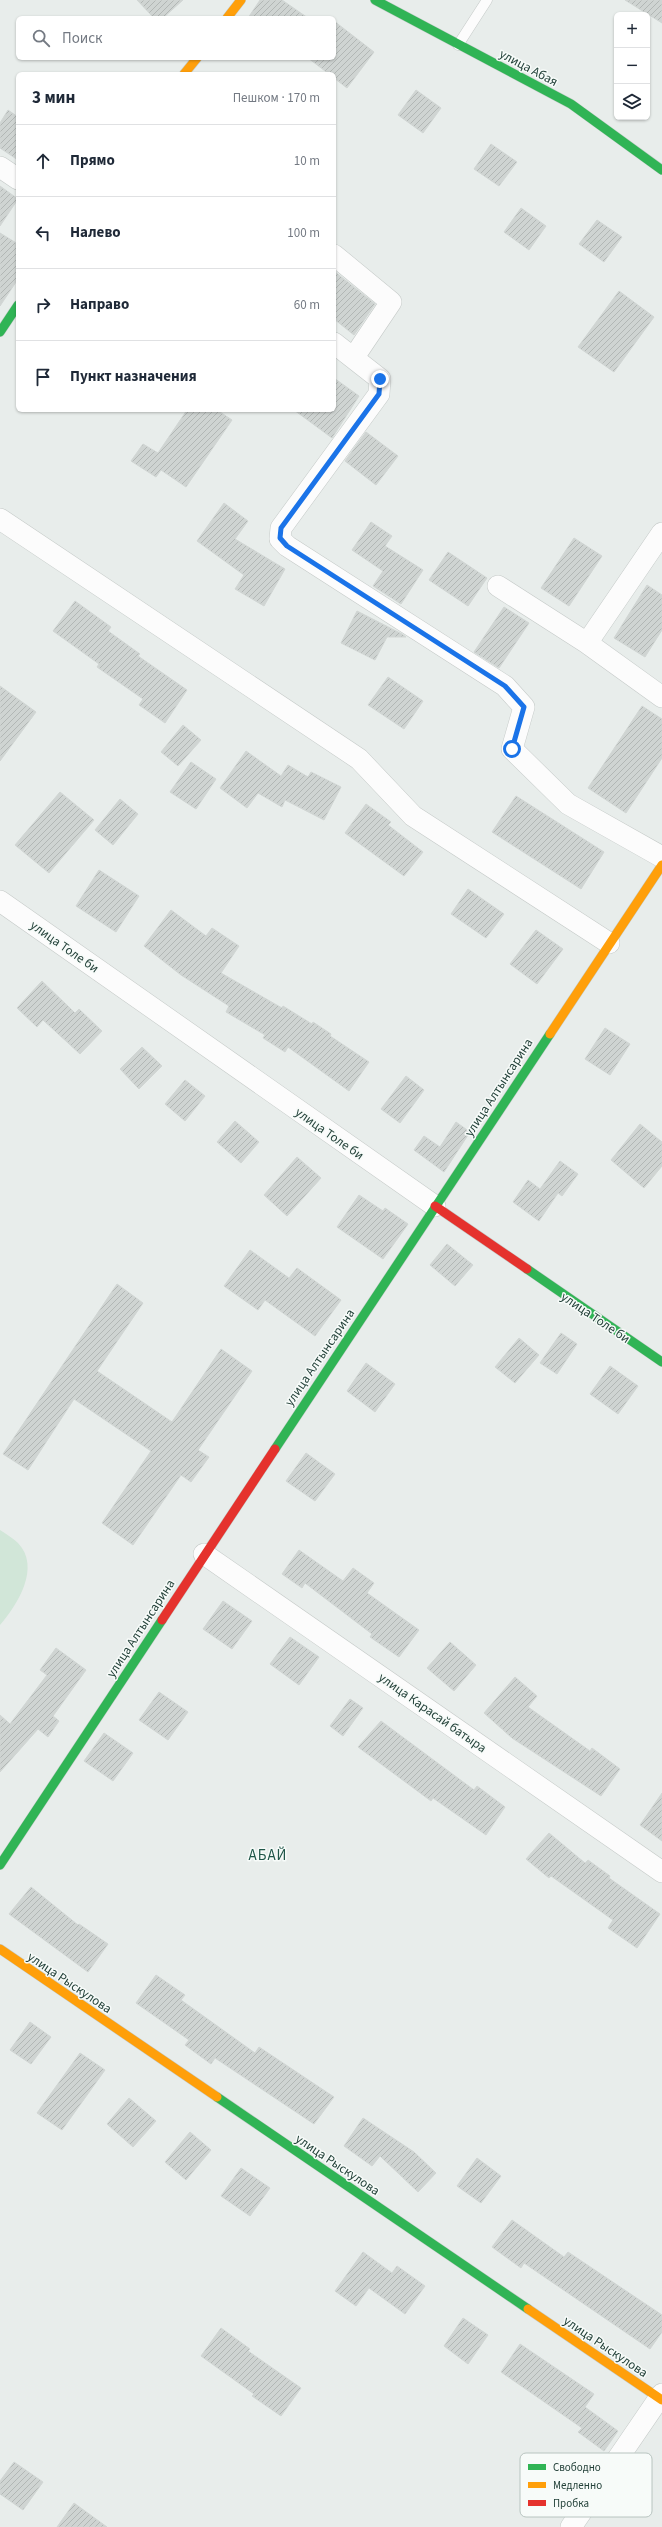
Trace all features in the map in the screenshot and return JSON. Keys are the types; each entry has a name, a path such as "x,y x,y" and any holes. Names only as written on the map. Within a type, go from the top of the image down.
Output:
{"street":[{"path":"229,16 241,0"},
{"name":"улица Абая","path":"375,0 571,104 662,170"},
{"path":"186,72 195,60"},
{"path":"0,167 16,178"},
{"path":"336,256 391,302 354,357"},
{"path":"0,332 16,308"},
{"path":"336,344 354,357 380,379 379,394 281,528 280,538 287,546 505,686 524,707 512,749 568,804 662,857"},
{"path":"0,518 359,759 413,816 609,944"},
{"path":"587,643 662,533"},
{"path":"498,586 587,643 662,697"},
{"name":"улица Алтынсарина","path":"0,1865 204,1554 662,865"},
{"name":"улица Толе би","path":"0,901 435,1206 662,1362"},
{"name":"улица Карасай батыра","path":"204,1554 662,1872"},
{"name":"улица Рыскулова","path":"0,1949 661,2397"},
{"path":"622,2453 661,2397"},
{"path":"571,2527 578,2517"}],"lane":[{"path":"458,45 487,0"}],"green space":[{"path":"0,1530 18,1543 25,1553 27,1574 20,1596 14,1607 0,1625"}],"building":[{"path":"137,0 183,0 165,16 152,16"},
{"path":"260,0 282,0 305,16 249,16"},
{"path":"625,0 662,0 662,23 650,16 650,12 644,12"},
{"path":"336,23 374,52 347,88 336,80 336,72 326,72 311,60 336,60"},
{"path":"416,90 441,108 423,133 398,115"},
{"path":"8,110 16,116 16,159 0,148 0,123"},
{"path":"491,144 517,162 499,186 474,169"},
{"path":"0,186 16,198 16,202 0,226"},
{"path":"521,208 546,226 529,250 504,232"},
{"path":"597,220 622,237 604,262 579,244"},
{"path":"0,233 16,243 16,282 0,306"},
{"path":"336,273 375,304 354,335 336,321"},
{"path":"619,291 654,317 614,372 578,347"},
{"path":"336,379 359,396 332,438 297,412 336,412"},
{"path":"186,412 220,412 232,420 186,487 161,470 156,477 131,461 143,444 158,453"},
{"path":"366,432 398,456 376,485 345,461"},
{"path":"224,503 248,521 235,539 285,569 264,606 235,589 244,575 197,541"},
{"path":"371,522 392,536 385,546 423,570 401,604 373,586 383,571 352,550"},
{"path":"574,538 602,556 569,606 541,588"},
{"path":"448,552 487,578 468,606 429,580"},
{"path":"647,585 662,595 662,630 645,657 614,638"},
{"path":"75,601 111,627 108,631 140,654 138,656 187,690 165,723 139,705 143,699 97,667 99,664 53,631"},
{"path":"504,607 529,623 499,668 474,652"},
{"path":"357,611 406,637 387,637 375,660 341,643"},
{"path":"388,677 423,701 404,729 368,705"},
{"path":"0,686 36,712 0,761"},
{"path":"642,706 662,719 662,758 626,813 588,788"},
{"path":"183,725 201,740 178,766 161,752"},
{"path":"246,751 281,776 288,765 308,777 311,772 341,787 324,820 285,800 282,807 258,793 247,808 220,788"},
{"path":"191,762 216,779 196,809 170,792"},
{"path":"60,792 94,820 49,873 15,845"},
{"path":"516,796 604,852 581,889 492,832"},
{"path":"120,799 138,814 113,845 95,830"},
{"path":"366,804 391,822 388,825 423,852 404,876 345,833"},
{"path":"99,870 139,896 116,932 76,906"},
{"path":"468,889 504,914 486,938 451,914"},
{"path":"171,910 206,936 212,928 239,946 221,973 282,1008 283,1006 312,1024 313,1022 331,1034 330,1036 369,1062 349,1091 288,1047 285,1052 263,1038 265,1035 226,1012 229,1006 181,975 144,946"},
{"path":"536,930 563,949 537,984 510,964"},
{"path":"42,981 75,1013 79,1009 102,1031 80,1054 43,1020 37,1027 17,1008"},
{"path":"605,1028 630,1044 610,1075 585,1059"},
{"path":"142,1047 162,1066 139,1089 120,1069"},
{"path":"406,1076 424,1090 400,1123 381,1109"},
{"path":"185,1080 205,1096 185,1121 165,1104"},
{"path":"235,1121 259,1142 241,1163 217,1142"},
{"path":"456,1122 470,1132 444,1172 414,1150 424,1136 440,1147"},
{"path":"640,1124 662,1142 662,1166 644,1188 611,1160"},
{"path":"297,1157 321,1178 287,1216 264,1195"},
{"path":"560,1161 578,1174 562,1196 558,1193 539,1221 513,1202 528,1180 540,1189"},
{"path":"359,1195 383,1211 385,1208 408,1224 383,1259 337,1227"},
{"path":"447,1244 473,1265 455,1286 430,1265"},
{"path":"250,1250 289,1278 297,1268 341,1300 315,1336 265,1300 258,1310 224,1286"},
{"path":"117,1284 143,1303 97,1371 172,1422 221,1349 252,1371 198,1450 209,1457 191,1482 181,1475 133,1545 102,1523 151,1451 74,1399 28,1470 3,1454"},
{"path":"561,1333 577,1344 557,1374 540,1363"},
{"path":"519,1338 539,1355 515,1383 495,1367"},
{"path":"366,1363 395,1384 375,1412 347,1391"},
{"path":"610,1366 638,1386 618,1414 590,1394"},
{"path":"306,1453 335,1474 315,1501 286,1481"},
{"path":"299,1550 343,1581 353,1568 374,1583 367,1593 419,1630 399,1657 370,1637 372,1634 305,1583 302,1588 282,1574"},
{"path":"223,1601 252,1621 232,1649 203,1629"},
{"path":"290,1637 319,1657 299,1685 270,1664"},
{"path":"450,1642 476,1665 454,1691 427,1668"},
{"path":"56,1648 86,1670 53,1716 59,1721 48,1737 38,1729 0,1772 0,1715 10,1724 47,1675 40,1670"},
{"path":"515,1677 537,1696 528,1707 590,1751 592,1748 620,1769 601,1796 512,1738 484,1713"},
{"path":"159,1692 188,1712 168,1740 139,1720"},
{"path":"350,1699 363,1708 343,1736 330,1726"},
{"path":"381,1721 474,1790 477,1786 505,1807 486,1835 433,1798 431,1801 358,1747"},
{"path":"104,1733 133,1753 113,1781 84,1761"},
{"path":"662,1793 662,1841 640,1825"},
{"path":"549,1833 585,1863 588,1860 610,1876 609,1878 660,1914 637,1948 608,1928 613,1920 551,1876 549,1878 526,1859"},
{"path":"31,1887 78,1925 79,1924 108,1944 88,1972 9,1914"},
{"path":"156,1975 185,1995 181,2000 255,2053 259,2047 334,2097 314,2124 215,2058 211,2064 185,2045 189,2040 136,2003"},
{"path":"30,2022 51,2037 31,2064 10,2050"},
{"path":"80,2053 105,2070 62,2130 37,2113"},
{"path":"129,2098 156,2121 133,2147 107,2124"},
{"path":"363,2118 414,2152 436,2173 418,2192 380,2156 372,2166 344,2146"},
{"path":"190,2132 211,2150 186,2180 165,2162"},
{"path":"477,2158 501,2176 481,2203 457,2186"},
{"path":"241,2168 270,2188 250,2216 221,2196"},
{"path":"512,2220 564,2257 568,2252 662,2315 662,2332 650,2349 524,2263 521,2268 492,2247"},
{"path":"363,2252 392,2273 397,2266 425,2286 405,2314 369,2288 356,2306 335,2291"},
{"path":"463,2318 488,2335 468,2364 444,2346"},
{"path":"221,2328 250,2349 248,2351 301,2388 281,2416 252,2396 254,2394 201,2356"},
{"path":"520,2344 594,2394 585,2407 618,2431 604,2451 578,2432 582,2428 501,2372"},
{"path":"14,2462 43,2482 23,2510 0,2494 0,2481"},
{"path":"74,2503 107,2527 57,2527"}],"traffic: fast":[{"path":"375,0 571,104 662,170"},
{"path":"0,332 16,308"},
{"path":"275,1449 550,1034"},
{"path":"527,1269 662,1362"},
{"path":"0,1865 162,1620"},
{"path":"217,2097 528,2309"}],"traffic: slow":[{"path":"229,16 241,0"},
{"path":"186,72 195,60"},
{"path":"550,1034 662,865"},
{"path":"0,1949 217,2097"},
{"path":"528,2309 662,2400"}],"traffic: jam":[{"path":"435,1206 527,1269"},
{"path":"162,1620 275,1449"}],"district":[{"name":"АБАЙ","path":"268,1855"}],"route":[{"path":"380,379 379,394 281,528 280,538 287,546 505,686 524,707 512,749"}]}
